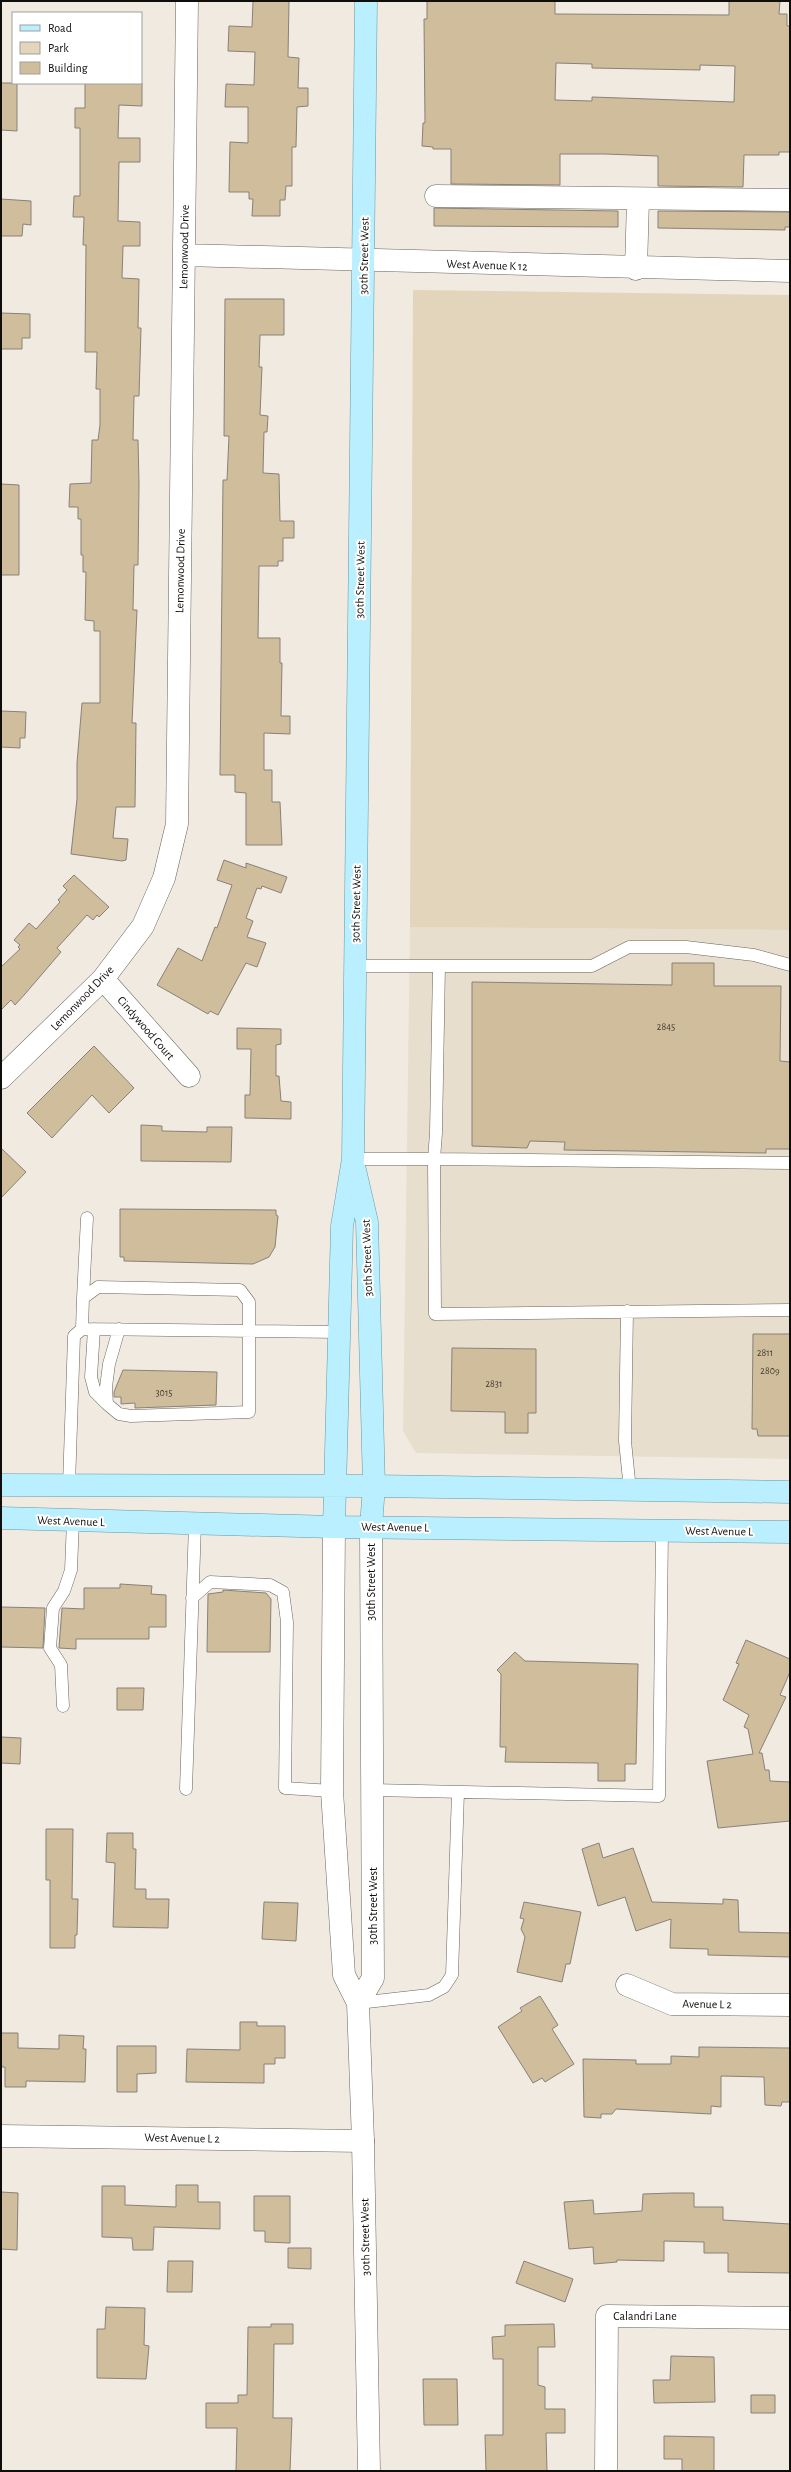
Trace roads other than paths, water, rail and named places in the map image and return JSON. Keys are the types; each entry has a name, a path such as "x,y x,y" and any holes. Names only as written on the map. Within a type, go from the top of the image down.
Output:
{"main road":[{"name":"30th Street West","path":"334,1527 342,1226 353,1159 366,1"},
{"name":"30th Street West","path":"353,1159 368,1222 374,1486 371,1527"},
{"path":"1,1485 374,1486 790,1492"},
{"name":"West Avenue L","path":"1,1518 334,1527 790,1532"}],"street":[{"name":"Lemonwood Drive","path":"1,1078 104,979 143,926 164,878 177,824 187,1"},
{"path":"436,196 638,200 790,200"},
{"path":"636,269 638,200"},
{"name":"West Avenue K 12","path":"184,255 636,269 790,271"},
{"name":"Cindywood Court","path":"104,979 189,1076"},
{"name":"30th Street West","path":"334,1527 332,1791 344,1975 358,2003 363,2140 369,2471"},
{"name":"30th Street West","path":"358,2003 373,1978 371,1527"},
{"name":"Avenue L 2","path":"627,1985 672,2004 790,2005"},
{"name":"West Avenue L 2","path":"1,2136 363,2140"},
{"name":"Calandri Lane","path":"606,2471 607,2316 790,2318"}],"lane":[{"path":"355,966 592,966 630,947 693,948 754,955 790,965"},
{"path":"438,966 436,1133 434,1159 435,1314 790,1310"},
{"path":"353,1159 790,1163"},
{"path":"82,1329 87,1218"},
{"path":"83,1298 98,1287 240,1290 249,1302 249,1412 222,1415 131,1416 118,1414 95,1392 91,1377 94,1329"},
{"path":"627,1311 625,1441 630,1490"},
{"path":"69,1485 74,1336 82,1329 339,1332"},
{"path":"107,1404 106,1387 119,1329"},
{"path":"63,1706 62,1665 50,1648 53,1608 64,1591 71,1570 73,1521"},
{"path":"186,1789 195,1524"},
{"path":"372,1790 658,1796 662,1530"},
{"path":"192,1598 210,1582 270,1585 283,1592 287,1622 284,1788 332,1791"},
{"path":"358,2003 429,1995 444,1987 452,1975 458,1792"}]}
